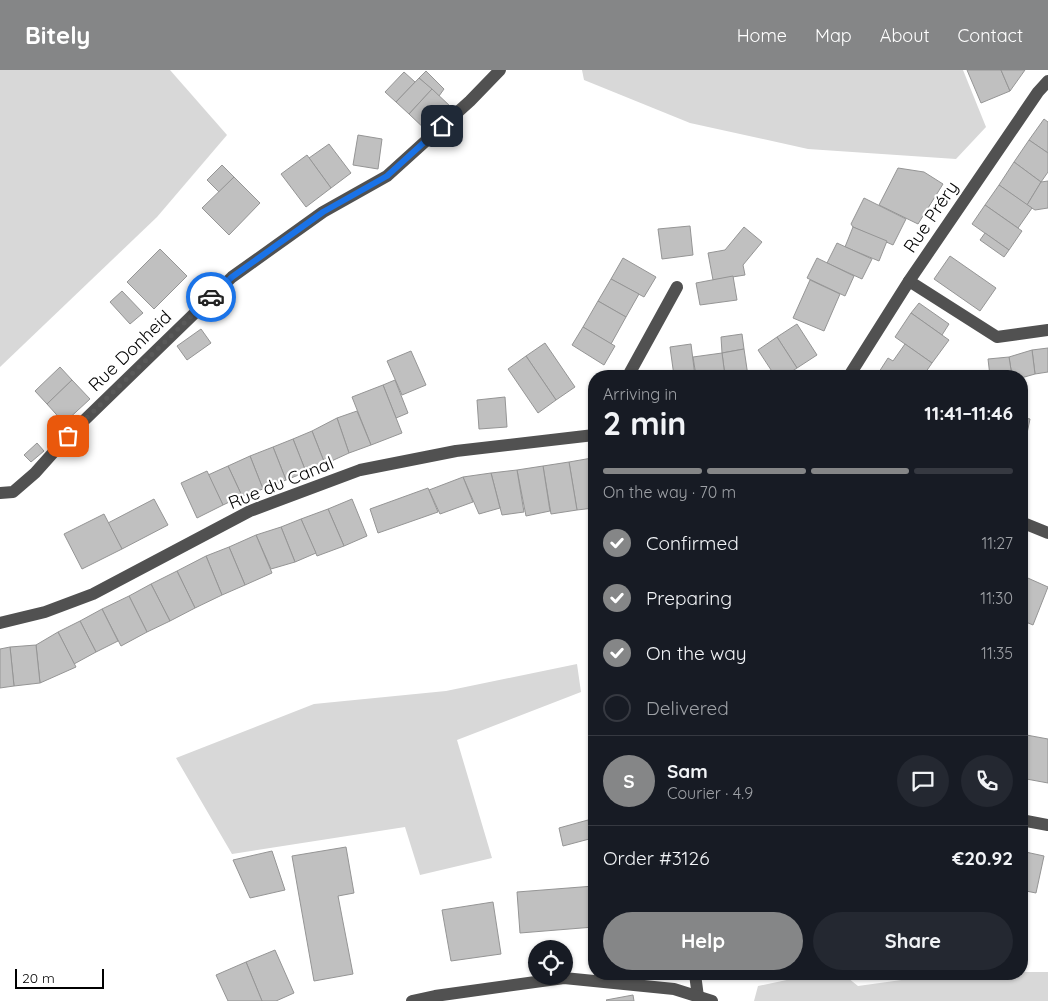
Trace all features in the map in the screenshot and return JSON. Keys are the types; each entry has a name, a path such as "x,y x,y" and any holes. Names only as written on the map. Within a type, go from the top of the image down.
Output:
{"street":[{"name":"Rue Donheid","path":"0,493 13,492 35,473 75,429 232,277 323,212 387,176 470,101 500,70"},
{"name":"Rue Préry","path":"853,370 908,281 1038,92 1048,81"},
{"path":"908,281 997,337 1048,330"},
{"path":"631,370 677,287"},
{"name":"Rue du Canal","path":"0,623 45,612 93,594 250,512 360,470 456,451 588,436"},
{"path":"1028,525 1048,533"},
{"path":"1028,821 1048,825"},
{"path":"412,1001 435,996 564,978 674,989 712,1001"},
{"path":"696,980 698,996"}],"shaded area":[{"path":"0,70 170,70 227,135 157,217 0,367"},
{"path":"582,70 963,70 986,127 956,159 808,149 690,123 584,80"},
{"path":"577,664 581,692 457,740 492,858 420,875 405,827 232,854 176,758 314,704 446,691"},
{"path":"1028,972 1048,972 1048,1001 754,1001 758,986 786,980 850,980 858,986 902,980 1028,980"}],"building":[{"path":"967,70 1001,70 1010,91 981,103"},
{"path":"1001,70 1025,70 1010,91"},
{"path":"426,71 444,89 439,96 419,78"},
{"path":"404,72 415,82 396,102 385,92"},
{"path":"419,78 432,89 409,114 396,102"},
{"path":"432,89 451,107 428,132 409,114"},
{"path":"1044,119 1048,122 1048,153 1029,140"},
{"path":"358,135 382,139 378,169 353,165"},
{"path":"1029,140 1048,153 1048,172 1041,182 1014,162"},
{"path":"329,144 351,173 331,188 309,158"},
{"path":"307,155 331,188 306,207 281,174"},
{"path":"1014,162 1041,182 1027,205 999,185"},
{"path":"222,165 234,177 219,192 207,180"},
{"path":"898,168 924,172 943,184 918,224 879,205"},
{"path":"234,177 260,203 229,235 202,208"},
{"path":"1048,181 1048,208 1035,210 1027,205 1041,182"},
{"path":"999,185 1032,208 1018,228 985,205"},
{"path":"864,198 906,219 893,245 853,227 851,224"},
{"path":"985,205 1022,231 1009,250 972,224"},
{"path":"690,226 693,255 662,259 658,229"},
{"path":"744,227 762,242 743,265 745,275 713,280 708,253 725,250"},
{"path":"853,227 887,241 879,261 845,247"},
{"path":"985,233 1009,250 1004,257 980,240"},
{"path":"837,243 872,259 862,279 827,263"},
{"path":"160,249 187,276 154,309 127,282"},
{"path":"950,256 996,288 980,311 934,279"},
{"path":"623,258 656,277 644,297 611,279"},
{"path":"817,258 854,276 845,296 807,278"},
{"path":"733,276 737,300 700,305 696,283"},
{"path":"611,279 639,294 626,317 598,301"},
{"path":"810,280 840,294 824,331 793,318"},
{"path":"122,291 143,313 130,324 110,302"},
{"path":"598,301 626,317 611,344 583,327"},
{"path":"919,303 949,324 942,335 911,313"},
{"path":"911,313 949,340 932,363 895,337"},
{"path":"797,324 817,355 797,368 777,337"},
{"path":"583,327 615,346 604,365 572,345"},
{"path":"201,329 211,343 187,360 177,346"},
{"path":"742,334 744,349 722,353 721,337"},
{"path":"777,337 797,368 794,370 771,370 758,350"},
{"path":"545,343 575,387 556,400 526,356"},
{"path":"691,344 694,370 673,370 670,347"},
{"path":"905,344 932,363 927,370 880,370 888,358 893,361"},
{"path":"1048,348 1048,372 1035,374 1032,350"},
{"path":"744,349 747,370 724,370 722,353"},
{"path":"1032,350 1035,374 1028,376 1028,370 1011,370 1009,357"},
{"path":"411,351 426,385 402,395 387,361"},
{"path":"722,353 724,370 695,370 693,357"},
{"path":"526,356 556,400 538,413 508,369"},
{"path":"1009,357 1011,370 989,370 988,359"},
{"path":"60,367 72,380 47,404 35,391"},
{"path":"72,380 90,399 64,423 47,404"},
{"path":"395,380 408,413 396,418 383,385"},
{"path":"383,385 402,433 371,445 352,397"},
{"path":"505,397 507,427 479,429 477,400"},
{"path":"357,411 371,445 349,453 337,418"},
{"path":"337,418 349,453 325,464 312,431"},
{"path":"312,431 325,464 306,472 293,439"},
{"path":"293,439 306,472 286,480 273,447"},
{"path":"37,443 44,451 31,462 24,455"},
{"path":"273,447 286,480 263,489 250,456"},
{"path":"250,456 263,489 242,496 228,466"},
{"path":"588,459 588,509 577,510 569,462"},
{"path":"569,462 577,510 551,514 543,466"},
{"path":"228,466 242,496 223,505 208,475"},
{"path":"543,466 550,511 526,516 517,470"},
{"path":"517,470 524,512 502,515 491,473"},
{"path":"207,471 223,505 197,518 181,483"},
{"path":"491,473 500,508 479,514 463,477"},
{"path":"463,477 473,502 440,514 429,490"},
{"path":"428,488 438,512 378,533 370,509"},
{"path":"154,499 168,525 122,549 108,523"},
{"path":"352,499 367,536 344,546 328,509"},
{"path":"328,509 344,546 317,556 301,519"},
{"path":"104,514 122,549 82,569 64,534"},
{"path":"301,519 316,553 295,562 281,527"},
{"path":"281,527 295,562 271,569 256,535"},
{"path":"256,535 272,573 245,585 229,547"},
{"path":"229,547 245,585 222,595 206,556"},
{"path":"206,556 222,595 195,608 177,571"},
{"path":"177,571 195,608 170,621 151,584"},
{"path":"1028,578 1048,587 1033,625 1028,623"},
{"path":"151,584 170,621 147,632 129,596"},
{"path":"129,596 147,632 121,646 102,609"},
{"path":"102,609 118,641 96,652 80,621"},
{"path":"80,621 96,652 74,664 58,632"},
{"path":"58,632 76,667 40,683 36,645"},
{"path":"36,645 40,683 14,686 10,647"},
{"path":"10,647 14,686 0,688 0,649"},
{"path":"1028,735 1048,739 1048,783 1028,779"},
{"path":"588,820 588,839 563,846 559,828"},
{"path":"346,847 354,893 338,896 353,974 314,981 292,856"},
{"path":"272,851 285,890 250,898 233,860"},
{"path":"1028,853 1044,856 1036,893 1028,891"},
{"path":"588,886 588,927 520,933 517,892"},
{"path":"493,902 501,954 451,961 442,910"},
{"path":"275,950 294,993 276,1001 262,1001 246,962"},
{"path":"246,962 262,1001 228,1001 216,975"},
{"path":"633,995 634,1001 606,1000"}],"way so far":[{"path":"68,436 211,297"}],"route":[{"path":"211,297 232,277 323,212 387,176 442,126"}]}
